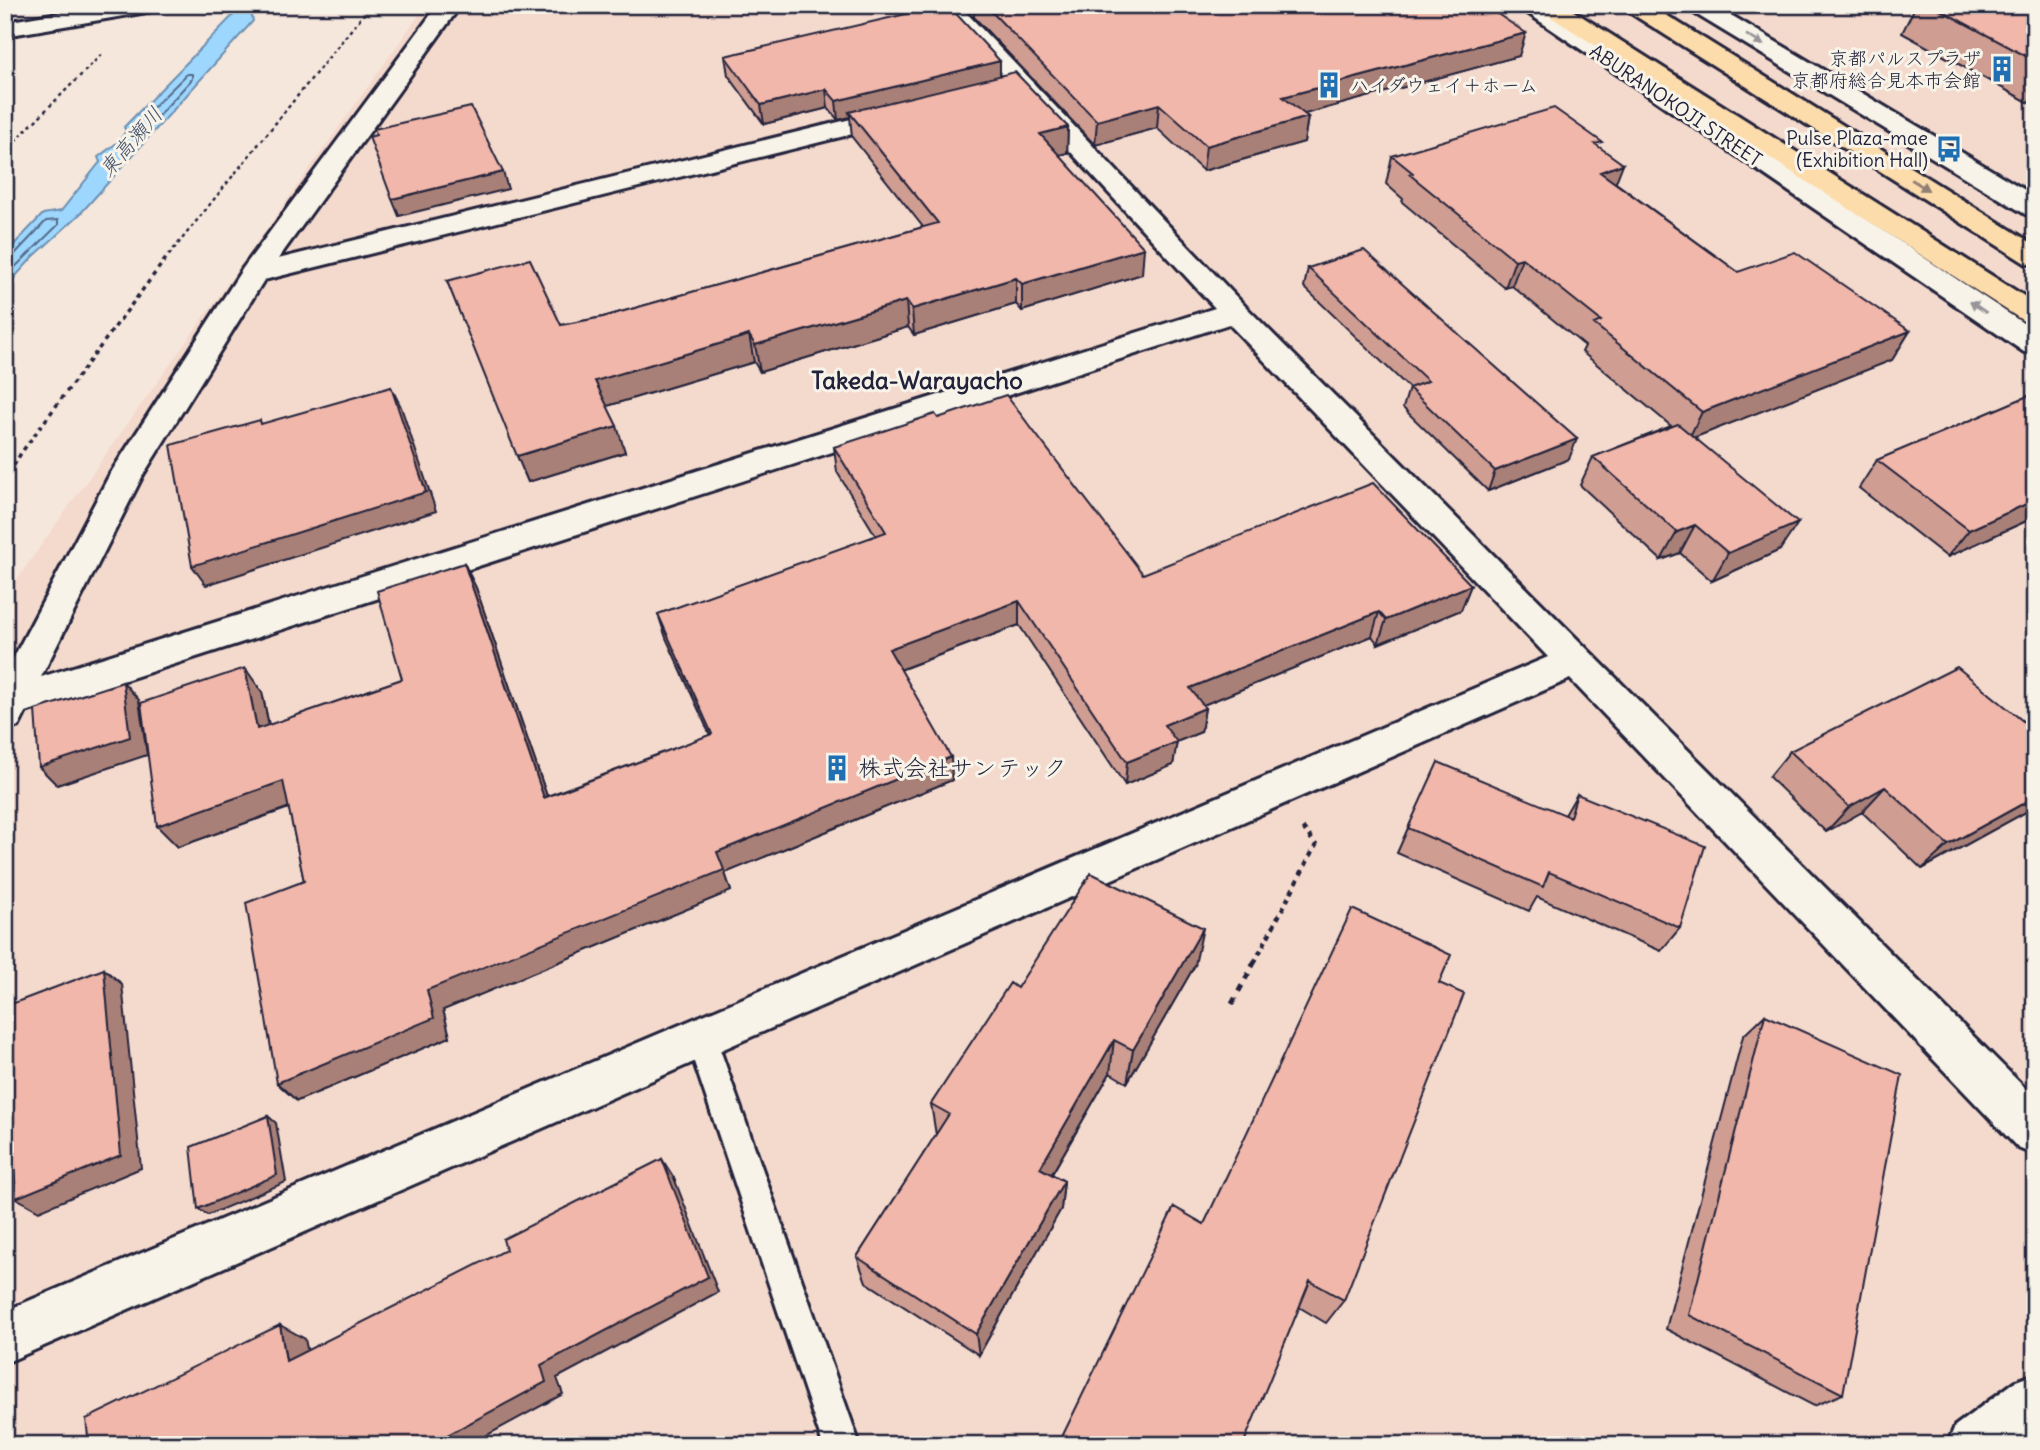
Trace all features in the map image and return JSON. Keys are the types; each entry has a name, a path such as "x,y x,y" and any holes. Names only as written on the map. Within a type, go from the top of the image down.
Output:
{"highway":[{"path":"1548,5 2035,316"},
{"path":"1586,5 2035,294"},
{"path":"1634,5 2035,257"},
{"path":"1659,5 2035,230"}],"street":[{"path":"5,29 147,5"},
{"path":"8,708 127,474 253,274 450,5"},
{"path":"946,5 1008,88 1235,312 2035,1132"},
{"name":"ABURANOKOJI STREET","path":"1527,5 2035,345"},
{"path":"1697,5 2035,208"},
{"path":"253,274 928,108"},
{"path":"8,708 1235,312"},
{"path":"5,1337 1576,661"},
{"path":"1981,1443 2035,1400"}],"lane":[{"path":"701,1038 842,1445"}],"path":[{"path":"5,481 21,453 171,252 371,5"},
{"path":"5,150 109,47"},
{"path":"1231,1004 1315,845 1277,790"}],"shaded area":[{"path":"426,5 2035,5 2035,1445 5,1445 5,596"}],"water":[{"name":"東高瀬川","path":"243,5 258,5 251,12 253,21 80,214 33,257 5,288 5,254 43,214 61,211 100,162 98,157 118,142 126,131 124,127"}],"building":[{"path":"948,5 1000,61 836,101 826,89 761,105 725,56"},
{"path":"985,5 1484,5 1526,33 1283,97 1308,117 1206,146 1159,104 1097,121"},
{"path":"1931,5 2035,5 2035,61"},
{"path":"1015,72 1068,127 1040,134 1144,248 1022,284 1016,278 912,309 906,301 755,345 749,335 595,381 617,426 517,456 447,281 530,259 561,325 603,317 938,223 849,112"},
{"path":"471,107 503,172 392,199 369,137 376,135 374,129"},
{"path":"1554,108 1602,142 1595,144 1623,164 1600,172 1738,272 1795,252 1910,331 1702,412 1594,324 1601,321 1522,258 1515,260 1409,174 1413,173 1392,156"},
{"path":"1364,250 1577,439 1495,471 1409,388 1428,381 1308,268"},
{"path":"391,387 426,492 192,566 171,445 260,420 261,424"},
{"path":"2035,393 2035,500 1969,530 1877,460"},
{"path":"1006,395 1143,574 1373,483 1471,585 1386,620 1379,612 1190,688 1205,708 1164,725 1177,742 1127,762 1019,601 889,649 951,757 717,852 724,870 427,990 434,1018 277,1083 246,903 304,881 283,781 157,826 141,703 245,668 257,729 402,679 377,591 464,563 544,798 712,734 658,614 886,532 834,447 935,414 938,418"},
{"path":"1678,424 1798,523 1728,553 1695,525 1677,532 1593,457"},
{"path":"1957,667 2035,731 2035,797 1948,845 1885,787 1849,807 1790,751"},
{"path":"123,682 130,737 39,767 35,710"},
{"path":"1438,762 1570,817 1577,794 1705,846 1680,928 1549,872 1543,887 1408,828"},
{"path":"1091,873 1203,928 1133,1050 1114,1040 1040,1168 1064,1181 976,1334 857,1257 949,1114 931,1104 1010,983 1017,988"},
{"path":"1352,909 1451,955 1439,983 1464,994 1344,1300 1310,1281 1243,1445 1058,1445 1174,1207 1204,1224"},
{"path":"104,969 121,1155 16,1198 6,1006"},
{"path":"1765,1015 1902,1075 1843,1394 1689,1315"},
{"path":"268,1116 277,1175 198,1209 191,1147"},
{"path":"662,1159 708,1277 541,1365 546,1382 429,1445 89,1445 86,1419 280,1325 286,1361 506,1250 503,1239"}],"place":[{"name":"京都パルスプラザ 京都府総合見本市会館","path":"2002,69"},
{"name":"ハイダウェイ＋ホーム","path":"1329,85"},
{"name":"Pulse Plaza-mae (Exhibition Hall)","path":"1949,149"},
{"name":"株式会社サンテック","path":"837,768"}],"district":[{"name":"Takeda-Warayacho","path":"917,381"}]}
